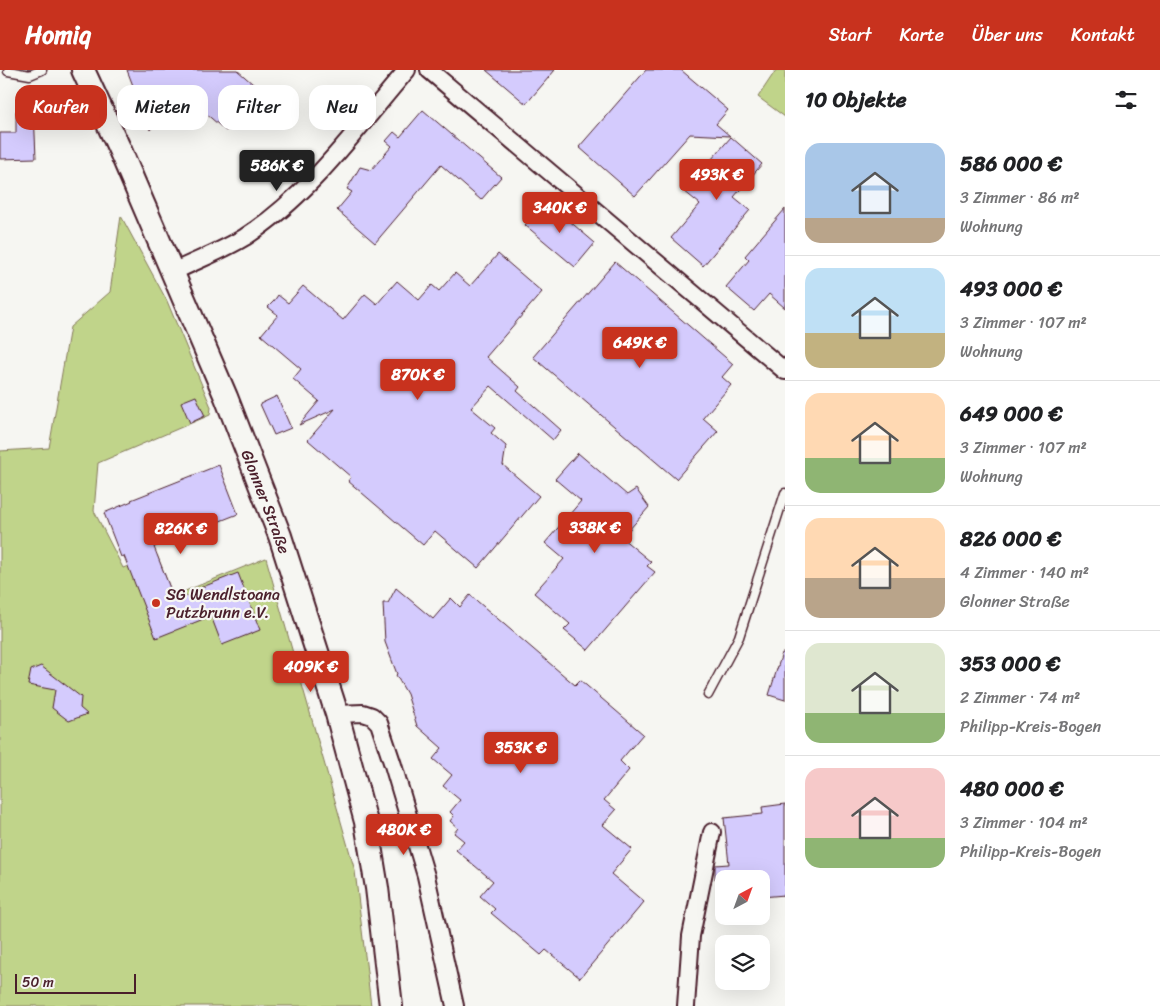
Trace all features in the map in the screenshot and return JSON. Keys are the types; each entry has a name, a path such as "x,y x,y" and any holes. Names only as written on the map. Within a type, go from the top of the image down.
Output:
{"street":[{"name":"Glonner Straße","path":"83,70 173,272 240,431 280,536 338,714 366,822 386,954 391,1006"},
{"path":"173,272 226,248 246,236 289,202 322,169 407,70"},
{"path":"429,70 785,371"},
{"path":"338,714 363,712 372,716 378,724 393,765 426,876 455,1006"},
{"path":"686,1006 692,936 712,832"}],"lane":[{"path":"8,71 30,75 42,70"},
{"path":"708,695 739,637 785,493"}],"green space":[{"path":"776,70 785,70 785,117 758,97"},
{"path":"121,216 167,301 211,407 210,415 98,463 94,511 123,568 157,555 173,596 266,558 355,871 371,1006 0,1006 0,451 49,448 70,327 110,292"}],"building":[{"path":"127,70 237,70 254,85 218,85 218,124 208,115 208,85 133,85"},
{"path":"486,70 555,70 526,104"},
{"path":"646,70 681,70 728,110 716,124 730,136 690,134 635,196 579,147"},
{"path":"423,110 501,177 481,200 441,165 375,243 337,210 352,192 347,189 360,167 371,170 392,146 386,141 394,132 400,137"},
{"path":"16,130 35,130 36,158 0,159 0,133 16,133"},
{"path":"731,137 762,164 734,197 750,210 703,266 671,238 700,204 684,191"},
{"path":"546,201 595,243 575,267 525,225"},
{"path":"785,209 785,308 769,294 754,311 726,287 749,260 745,256"},
{"path":"498,254 542,292 486,357 520,387 517,391 561,430 553,440 491,386 471,408 495,428 491,433 506,446 503,465 539,496 478,568 435,531 423,545 348,481 351,477 308,440 335,409 299,425 319,401 293,379 301,369 261,335 278,315 268,307 278,295 288,303 303,286 343,320 365,294 377,304 397,281 419,300 432,285 439,291 455,273 470,286"},
{"path":"615,262 733,364 722,377 731,385 703,418 718,431 676,479 533,357"},
{"path":"196,396 205,416 190,423 181,402"},
{"path":"277,396 291,428 274,435 260,404"},
{"path":"578,453 627,495 636,489 649,507 622,538 651,562 647,566 655,572 588,650 564,630 570,624 534,593 564,559 545,543 581,501 555,479"},
{"path":"219,465 238,514 154,547 175,601 201,591 200,588 238,573 260,630 222,645 211,616 156,638 124,556 121,557 104,513 131,500"},
{"path":"396,588 433,619 451,598 460,607 470,595 575,685 580,680 643,734 620,761 629,770 604,800 616,810 603,825 632,849 611,874 644,902 580,978 546,950 541,955 491,913 495,909 480,896 493,881 456,850 464,841 454,833 458,828 450,821 454,816 450,812 460,800 443,786 452,775 433,759 442,748 417,726 407,694 396,675 385,642 383,603 388,603"},
{"path":"782,653 785,653 785,700 769,695"},
{"path":"41,666 81,697 80,708 87,714 69,721 52,708 55,690 28,685 31,670"},
{"path":"785,804 785,895 770,896 770,870 715,870 715,865 729,864 724,818 763,814 762,807"}],"place":[{"name":"SG Wendlstoana Putzbrunn e.V.","path":"156,603"}]}
